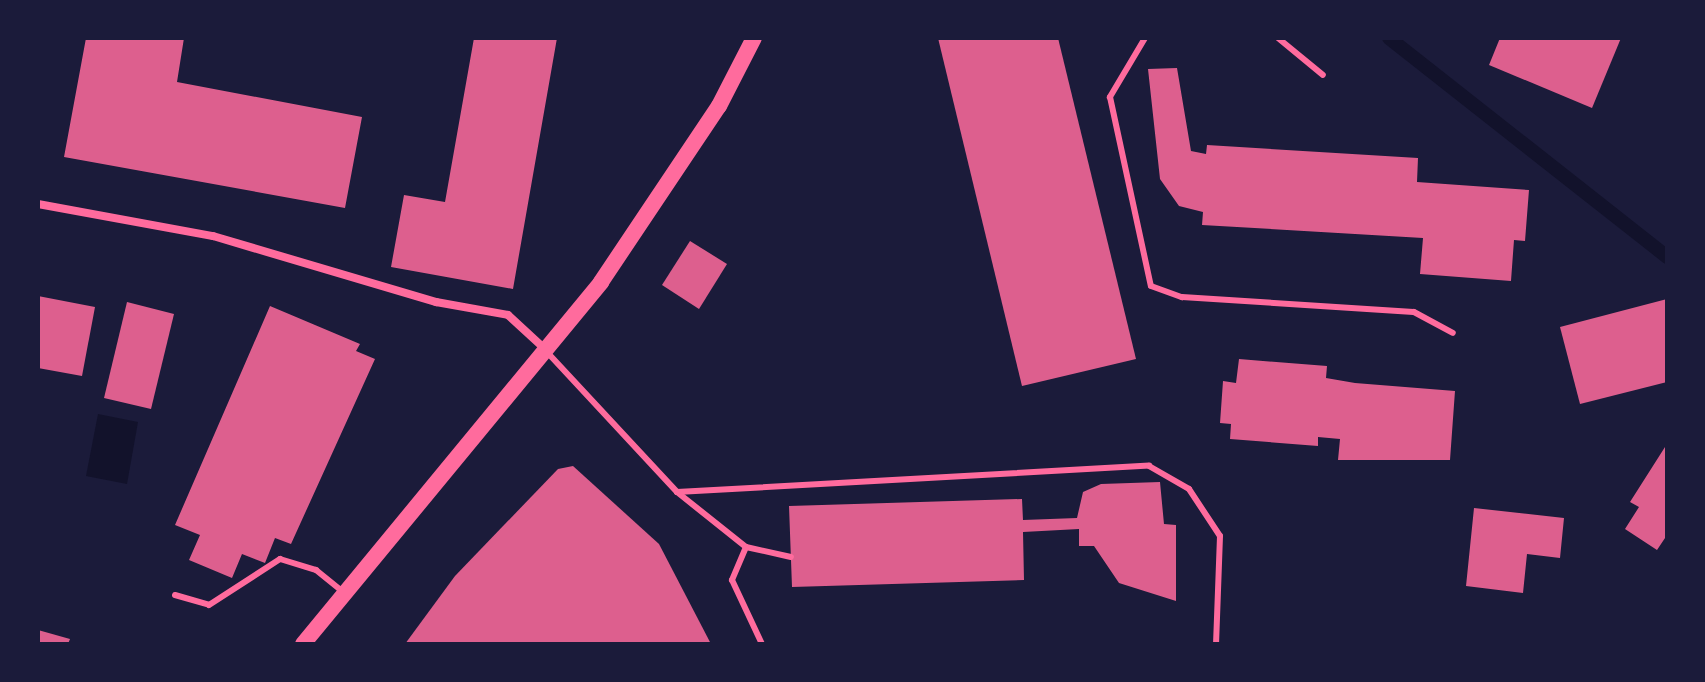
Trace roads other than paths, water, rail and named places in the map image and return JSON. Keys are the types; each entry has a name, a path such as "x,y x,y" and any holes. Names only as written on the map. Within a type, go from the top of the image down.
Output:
{"main road":[{"path":"303,644 342,591 545,349 646,220 754,38"}],"street":[{"path":"38,204 213,236 436,302 508,315 545,349"}],"lane":[{"path":"1145,38 1110,97 1151,286 1182,297 1414,312 1453,333"},
{"path":"1278,38 1323,75"},
{"path":"545,349 677,492 746,547 791,557"},
{"path":"677,492 1149,466 1189,489 1220,536 1216,644"},
{"path":"746,547 732,580 762,644"},
{"path":"175,595 209,605 280,559 316,570 342,591"}],"waterway":[{"path":"1389,38 1667,257"}]}
